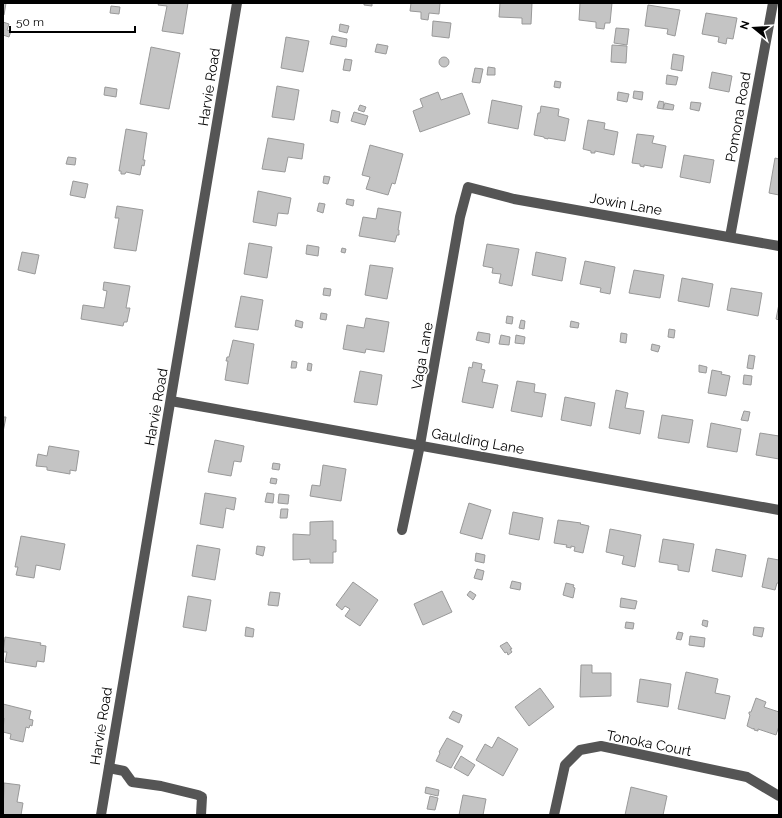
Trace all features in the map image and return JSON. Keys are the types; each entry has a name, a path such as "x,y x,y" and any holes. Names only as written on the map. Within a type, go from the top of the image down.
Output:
{"street":[{"name":"Harvie Road","path":"101,815 237,3"},
{"name":"Pomona Road","path":"730,237 773,3"},
{"name":"Jowin Lane","path":"468,187 514,198 779,246"},
{"name":"Vaga Lane","path":"402,530 420,445 460,217 468,187"},
{"name":"Gaulding Lane","path":"171,401 779,510"},
{"name":"Tonoka Court","path":"554,815 565,765 580,750 601,746 747,778 779,796"},
{"path":"109,768 124,771 132,782 161,786 202,797 201,815"}],"building":[{"path":"3,3 6,3 4,15 3,15"},
{"path":"159,3 188,3 183,34 162,31 167,6 158,5"},
{"path":"364,3 372,3 372,6 364,5"},
{"path":"411,3 440,3 439,14 429,13 428,20 421,19 421,12 410,11"},
{"path":"500,3 532,3 531,24 522,24 522,18 499,17"},
{"path":"580,3 612,3 610,23 605,23 604,29 596,28 596,22 579,20"},
{"path":"648,5 680,10 675,36 667,34 668,29 645,26"},
{"path":"111,6 120,7 119,14 110,13"},
{"path":"706,13 737,18 733,39 727,38 726,44 718,42 719,37 702,34"},
{"path":"433,21 451,23 449,38 432,36"},
{"path":"3,22 9,24 7,30 11,31 9,37 3,35"},
{"path":"340,24 349,26 347,33 339,31"},
{"path":"616,28 629,29 627,45 614,43"},
{"path":"332,36 347,39 346,47 330,44"},
{"path":"286,37 309,41 303,72 281,68"},
{"path":"377,44 388,46 386,54 375,52"},
{"path":"612,45 627,46 626,63 611,62"},
{"path":"151,47 180,53 169,109 140,104"},
{"path":"673,54 684,56 682,71 671,69"},
{"path":"442,57 446,57 448,58 448,66 442,67 439,64 439,60"},
{"path":"345,59 352,60 350,71 343,70"},
{"path":"488,67 495,68 495,75 487,75"},
{"path":"475,68 483,69 480,83 472,82"},
{"path":"712,72 732,76 729,92 709,88"},
{"path":"667,75 678,77 676,85 666,84"},
{"path":"555,81 561,82 560,88 554,87"},
{"path":"277,86 299,90 294,120 272,117"},
{"path":"105,87 117,89 116,97 104,95"},
{"path":"634,91 643,92 642,100 633,98"},
{"path":"438,92 441,100 462,93 470,114 420,132 413,111 423,107 420,99"},
{"path":"618,92 629,94 627,102 617,100"},
{"path":"492,100 522,106 518,129 488,123"},
{"path":"659,101 664,102 663,109 657,108"},
{"path":"691,102 701,103 699,111 690,109"},
{"path":"665,103 674,105 673,110 663,109"},
{"path":"360,105 366,107 364,112 358,110"},
{"path":"541,106 559,109 558,116 569,119 565,141 548,139 534,135 538,113 540,113"},
{"path":"332,110 340,112 338,123 330,121"},
{"path":"354,112 368,116 365,125 351,121"},
{"path":"588,120 605,123 604,129 618,132 614,155 595,151 595,153 591,153 591,151 583,149"},
{"path":"126,129 147,133 143,160 145,160 144,166 142,165 140,175 126,172 125,174 121,174 121,171 119,171"},
{"path":"637,134 654,136 652,143 666,146 662,168 644,165 644,167 640,166 640,164 632,163"},
{"path":"268,138 304,144 302,159 288,157 285,172 262,169"},
{"path":"370,145 403,154 395,184 392,183 388,195 366,189 370,177 362,175"},
{"path":"684,155 714,160 710,183 680,177"},
{"path":"68,157 76,158 75,165 66,164"},
{"path":"775,158 779,159 779,195 769,193"},
{"path":"324,176 330,177 328,184 323,183"},
{"path":"73,181 88,184 85,198 70,195"},
{"path":"258,191 291,198 288,214 278,213 276,226 253,222"},
{"path":"347,199 354,200 353,206 346,204"},
{"path":"319,203 325,204 323,213 317,211"},
{"path":"117,206 143,210 136,251 114,248 119,218 115,218"},
{"path":"378,208 401,212 398,230 399,235 397,235 395,242 359,236 363,217 376,219"},
{"path":"249,243 272,247 267,278 244,274"},
{"path":"487,244 519,249 512,286 499,283 501,274 492,273 493,268 483,266"},
{"path":"307,245 319,247 318,256 306,254"},
{"path":"342,248 346,249 345,253 341,252"},
{"path":"22,252 39,255 35,274 18,270"},
{"path":"536,252 566,258 562,281 532,275"},
{"path":"585,261 615,267 610,294 600,292 601,288 580,284"},
{"path":"370,265 393,268 387,299 365,295"},
{"path":"634,270 664,275 660,298 629,293"},
{"path":"682,278 713,284 709,307 678,301"},
{"path":"104,282 130,286 126,308 130,308 127,322 124,322 123,326 81,319 83,305 104,308 107,291 103,290"},
{"path":"324,288 331,289 330,296 323,295"},
{"path":"731,288 762,293 758,316 727,310"},
{"path":"241,296 263,300 258,330 235,327"},
{"path":"779,304 779,320 776,319"},
{"path":"321,313 327,314 326,320 320,319"},
{"path":"507,316 513,317 512,324 506,323"},
{"path":"366,318 389,322 384,352 366,349 365,353 343,349 347,325 364,328"},
{"path":"296,320 303,322 302,328 295,326"},
{"path":"521,320 525,321 524,329 519,328"},
{"path":"571,321 579,323 578,328 570,327"},
{"path":"669,329 675,330 674,338 668,337"},
{"path":"478,332 490,334 489,343 476,340"},
{"path":"621,333 627,334 626,343 620,342"},
{"path":"501,335 510,337 509,345 499,344"},
{"path":"516,335 525,337 524,344 515,343"},
{"path":"233,340 254,344 248,384 225,380 228,361 226,361 227,357 229,357"},
{"path":"652,344 660,346 658,352 651,350"},
{"path":"749,355 755,356 753,369 747,368"},
{"path":"292,361 297,362 296,368 291,368"},
{"path":"473,362 482,364 481,369 485,370 482,382 498,385 493,408 462,402 469,367 472,368"},
{"path":"308,363 312,364 311,371 307,370"},
{"path":"699,365 707,367 706,373 699,372"},
{"path":"712,370 722,372 721,374 730,376 726,396 708,393"},
{"path":"360,371 382,375 377,405 354,402"},
{"path":"744,375 752,376 751,385 743,384"},
{"path":"517,381 535,384 534,392 546,394 542,417 511,411"},
{"path":"616,390 628,393 625,408 644,411 640,434 609,428"},
{"path":"565,397 595,403 591,426 561,420"},
{"path":"744,411 750,412 748,421 741,420"},
{"path":"662,415 693,420 689,443 658,438"},
{"path":"3,417 6,417 3,432"},
{"path":"711,423 741,429 737,452 707,447"},
{"path":"760,433 779,436 779,459 756,455"},
{"path":"215,440 244,446 241,462 234,461 231,476 208,472"},
{"path":"49,446 79,451 76,471 70,470 70,474 47,470 47,467 36,466 38,454 47,456"},
{"path":"273,463 280,464 279,470 272,469"},
{"path":"323,465 346,469 341,501 310,496 312,485 320,486"},
{"path":"271,478 277,479 276,484 270,483"},
{"path":"205,493 236,498 234,510 226,508 223,528 200,524"},
{"path":"267,493 274,494 273,503 265,502"},
{"path":"279,494 289,495 288,504 278,503"},
{"path":"469,503 491,510 482,539 460,533"},
{"path":"281,509 288,509 287,518 280,518"},
{"path":"513,512 543,518 539,540 509,534"},
{"path":"558,520 581,523 580,524 589,526 583,553 574,551 575,547 571,546 571,548 566,547 567,545 554,543"},
{"path":"333,521 333,540 336,540 336,552 333,552 333,563 310,563 310,559 293,560 293,534 310,535 310,522"},
{"path":"610,529 641,535 635,567 622,564 624,556 606,552"},
{"path":"21,536 65,544 60,570 36,565 34,578 16,575 18,567 15,567"},
{"path":"663,539 694,544 689,572 678,570 678,565 659,562"},
{"path":"197,545 220,549 215,580 192,576"},
{"path":"257,546 265,547 263,556 256,554"},
{"path":"716,549 746,555 742,577 712,571"},
{"path":"476,553 485,555 484,563 475,561"},
{"path":"768,558 779,560 779,583 777,583 775,590 762,587"},
{"path":"477,569 484,571 482,580 474,578"},
{"path":"512,581 521,583 520,590 510,588"},
{"path":"353,582 378,600 360,626 345,616 350,609 345,606 342,610 336,605"},
{"path":"566,583 574,585 573,587 575,588 573,598 563,595"},
{"path":"442,591 452,612 423,625 414,604"},
{"path":"470,591 476,595 473,600 467,595"},
{"path":"270,592 280,593 278,606 268,605"},
{"path":"188,596 211,600 206,631 183,627"},
{"path":"621,598 637,601 635,609 620,607"},
{"path":"703,620 708,621 707,627 702,625"},
{"path":"626,622 634,623 633,629 625,628"},
{"path":"246,627 254,629 253,637 245,636"},
{"path":"754,627 764,628 762,637 753,635"},
{"path":"678,632 683,633 681,640 676,639"},
{"path":"690,636 705,638 704,647 689,645"},
{"path":"5,637 41,643 40,645 46,646 44,662 37,661 36,667 5,662 7,652 3,652"},
{"path":"507,642 512,649 510,649 512,652 508,655 507,652 505,653 500,646"},
{"path":"581,665 592,665 592,673 611,673 611,696 580,697"},
{"path":"686,672 718,679 715,693 730,696 725,719 678,709"},
{"path":"640,679 671,684 668,707 637,702"},
{"path":"540,688 554,707 529,726 515,707"},
{"path":"756,698 766,702 764,707 779,712 779,726 776,735 758,729 758,731 754,730 754,728 753,729 747,726 750,715 749,712 751,712"},
{"path":"3,704 31,711 29,719 33,720 32,726 30,725 29,728 26,727 23,742 10,739 11,734 3,732"},
{"path":"453,711 462,715 459,723 449,718"},
{"path":"498,737 518,749 503,776 476,760 485,744 492,748"},
{"path":"447,738 463,746 451,768 436,761"},
{"path":"461,756 475,765 468,776 454,768"},
{"path":"4,783 20,785 17,802 23,803 21,815 3,815"},
{"path":"426,787 439,790 438,796 425,793"},
{"path":"631,787 667,796 663,815 625,815"},
{"path":"463,795 486,799 483,815 459,815"},
{"path":"430,796 438,798 435,810 427,809"}]}
